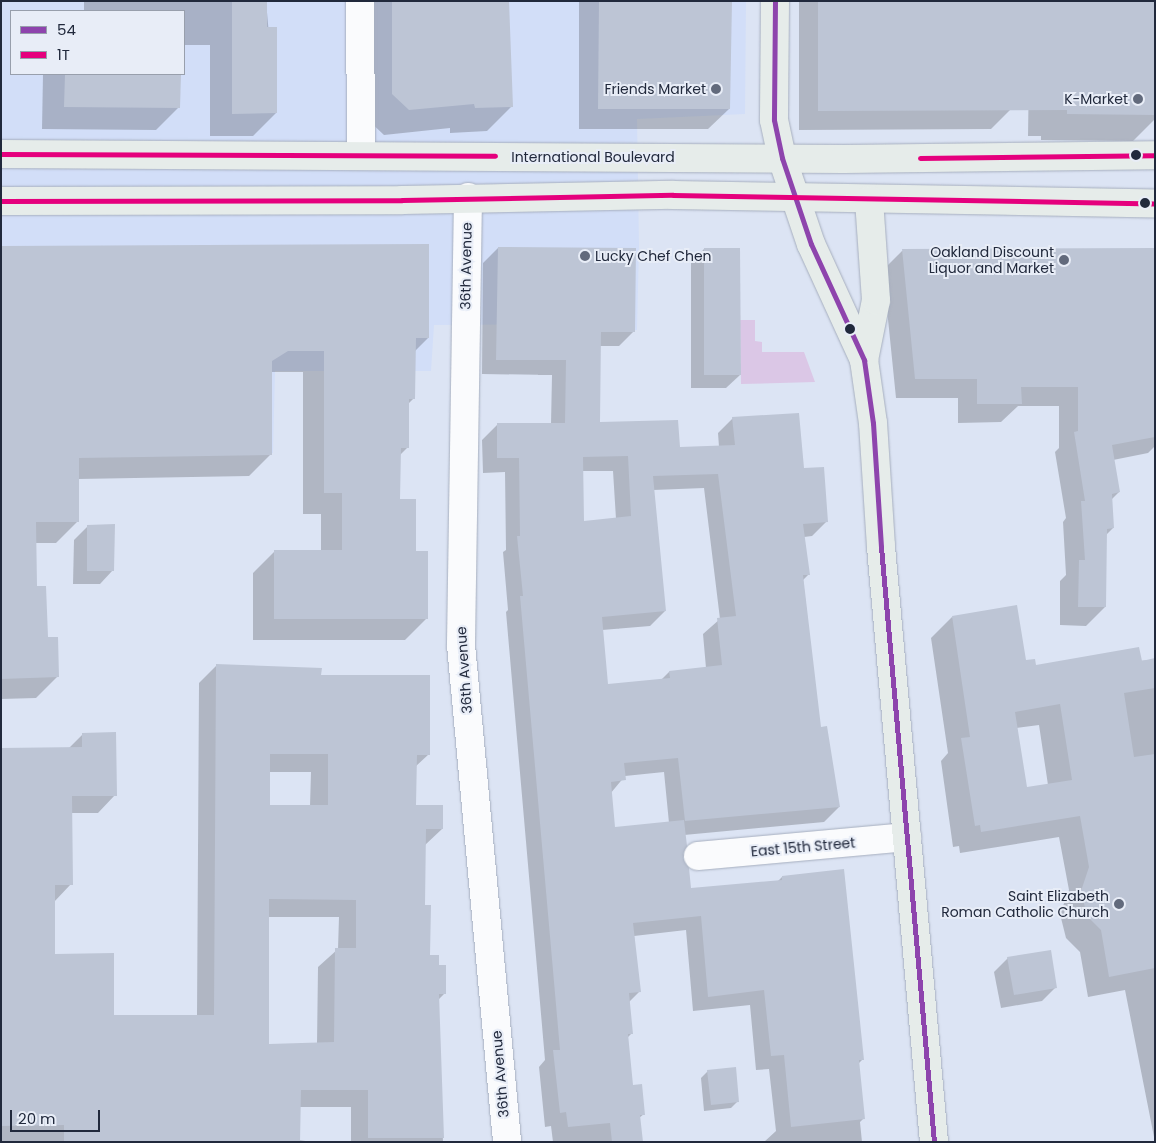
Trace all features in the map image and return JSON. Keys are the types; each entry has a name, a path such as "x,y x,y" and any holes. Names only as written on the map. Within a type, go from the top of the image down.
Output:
{"main road":[{"path":"774,1 774,120 782,158 793,198 864,360 873,423 934,1142"},
{"name":"International Boulevard","path":"1,154 782,158 1155,154"},
{"path":"1,201 673,195 868,200 1155,203"},
{"path":"864,360 876,300 868,200"}],"street":[{"path":"360,1 361,155"},
{"name":"36th Avenue","path":"468,197 461,645 507,1142"},
{"name":"East 15th Street","path":"698,856 907,837"}],"shaded area":[{"path":"1,1 746,1 745,114 637,119 639,246 637,330 602,330 568,324 434,325 431,371 275,371 273,453 120,455 1,358"},
{"path":"740,320 755,320 755,341 762,342 762,352 804,352 815,382 741,384"}],"building":[{"path":"232,1 267,1 267,27 277,27 277,113 232,114"},
{"path":"392,1 509,1 513,107 475,108 474,104 409,110 392,94"},
{"path":"599,1 732,1 730,109 598,109"},
{"path":"818,1 1155,1 1155,115 1067,114 1067,110 818,111"},
{"path":"65,75 181,75 180,108 64,107"},
{"path":"429,244 429,338 416,338 415,399 409,399 409,448 401,448 400,499 416,499 416,551 428,551 428,619 274,619 274,550 342,550 342,493 324,493 324,351 288,351 272,361 272,455 79,458 79,522 36,522 37,586 46,586 48,637 58,637 59,677 1,679 1,246"},
{"path":"498,247 636,248 635,332 601,332 600,422 678,420 680,447 735,445 732,417 799,413 804,468 824,467 828,522 803,524 810,575 803,575 821,727 827,726 840,807 685,821 678,758 624,763 626,780 611,782 615,827 684,820 687,846 683,858 689,868 691,888 782,880 782,876 844,869 864,1060 859,1060 865,1119 791,1127 784,1055 771,1056 764,990 708,997 701,916 633,923 641,992 629,993 633,1034 628,1034 633,1085 642,1084 645,1115 640,1115 643,1142 612,1142 610,1123 568,1127 566,1112 560,1113 553,1050 560,1050 520,596 523,596 517,536 520,536 519,458 497,458 497,423 565,423 566,360 496,360","holes":["628,456 631,516 584,521 583,457","718,474 736,616 717,618 722,665 669,671 670,678 608,684 602,617 666,611 653,476"]},
{"path":"704,248 740,248 741,375 704,375"},
{"path":"1155,248 1155,437 1112,445 1120,492 1112,494 1114,528 1107,529 1106,607 1078,607 1079,560 1085,560 1081,501 1085,501 1074,432 1078,431 1078,387 1021,387 1022,404 977,404 977,379 915,379 902,249"},
{"path":"115,524 114,571 87,571 87,525"},
{"path":"1017,605 1026,660 1035,659 1036,665 1139,647 1142,661 1155,658 1155,688 1124,693 1134,757 1155,754 1155,968 1109,977 1101,930 1087,916 1081,891 1089,867 1080,816 981,832 980,825 975,826 961,738 970,737 952,616","holes":["1060,704 1072,780 1027,787 1015,712"]},
{"path":"216,664 322,668 321,675 430,675 430,755 417,755 416,805 443,805 443,829 426,829 425,905 431,905 430,955 439,955 439,965 446,965 446,994 439,994 444,1138 368,1138 368,1090 301,1090 300,1142 64,1142 64,1125 1,1126 1,748 82,747 82,733 116,732 117,796 72,796 73,885 55,885 55,954 114,953 114,1015 214,1015","holes":["270,754 328,754 328,805 270,805","269,899 356,900 356,948 335,948 334,1042 269,1044"]},
{"path":"1051,950 1057,988 1014,995 1007,957"},
{"path":"736,1067 739,1102 711,1105 707,1070"}],"transit line":[{"name":"54","path":"775,1 774,120 782,158 811,244 864,360 873,423 881,547 934,1142"},
{"name":"1T","path":"1,154 495,156"},
{"name":"1T","path":"920,158 1155,155"},
{"name":"1T","path":"1,201 402,200 673,195 1155,203"}],"place":[{"name":"Friends Market","path":"716,89"},
{"name":"K-Market","path":"1138,99"},
{"name":"Lucky Chef Chen","path":"585,256"},
{"name":"Oakland Discount Liquor and Market","path":"1064,260"},
{"name":"Saint Elizabeth Roman Catholic Church","path":"1119,904"}]}
